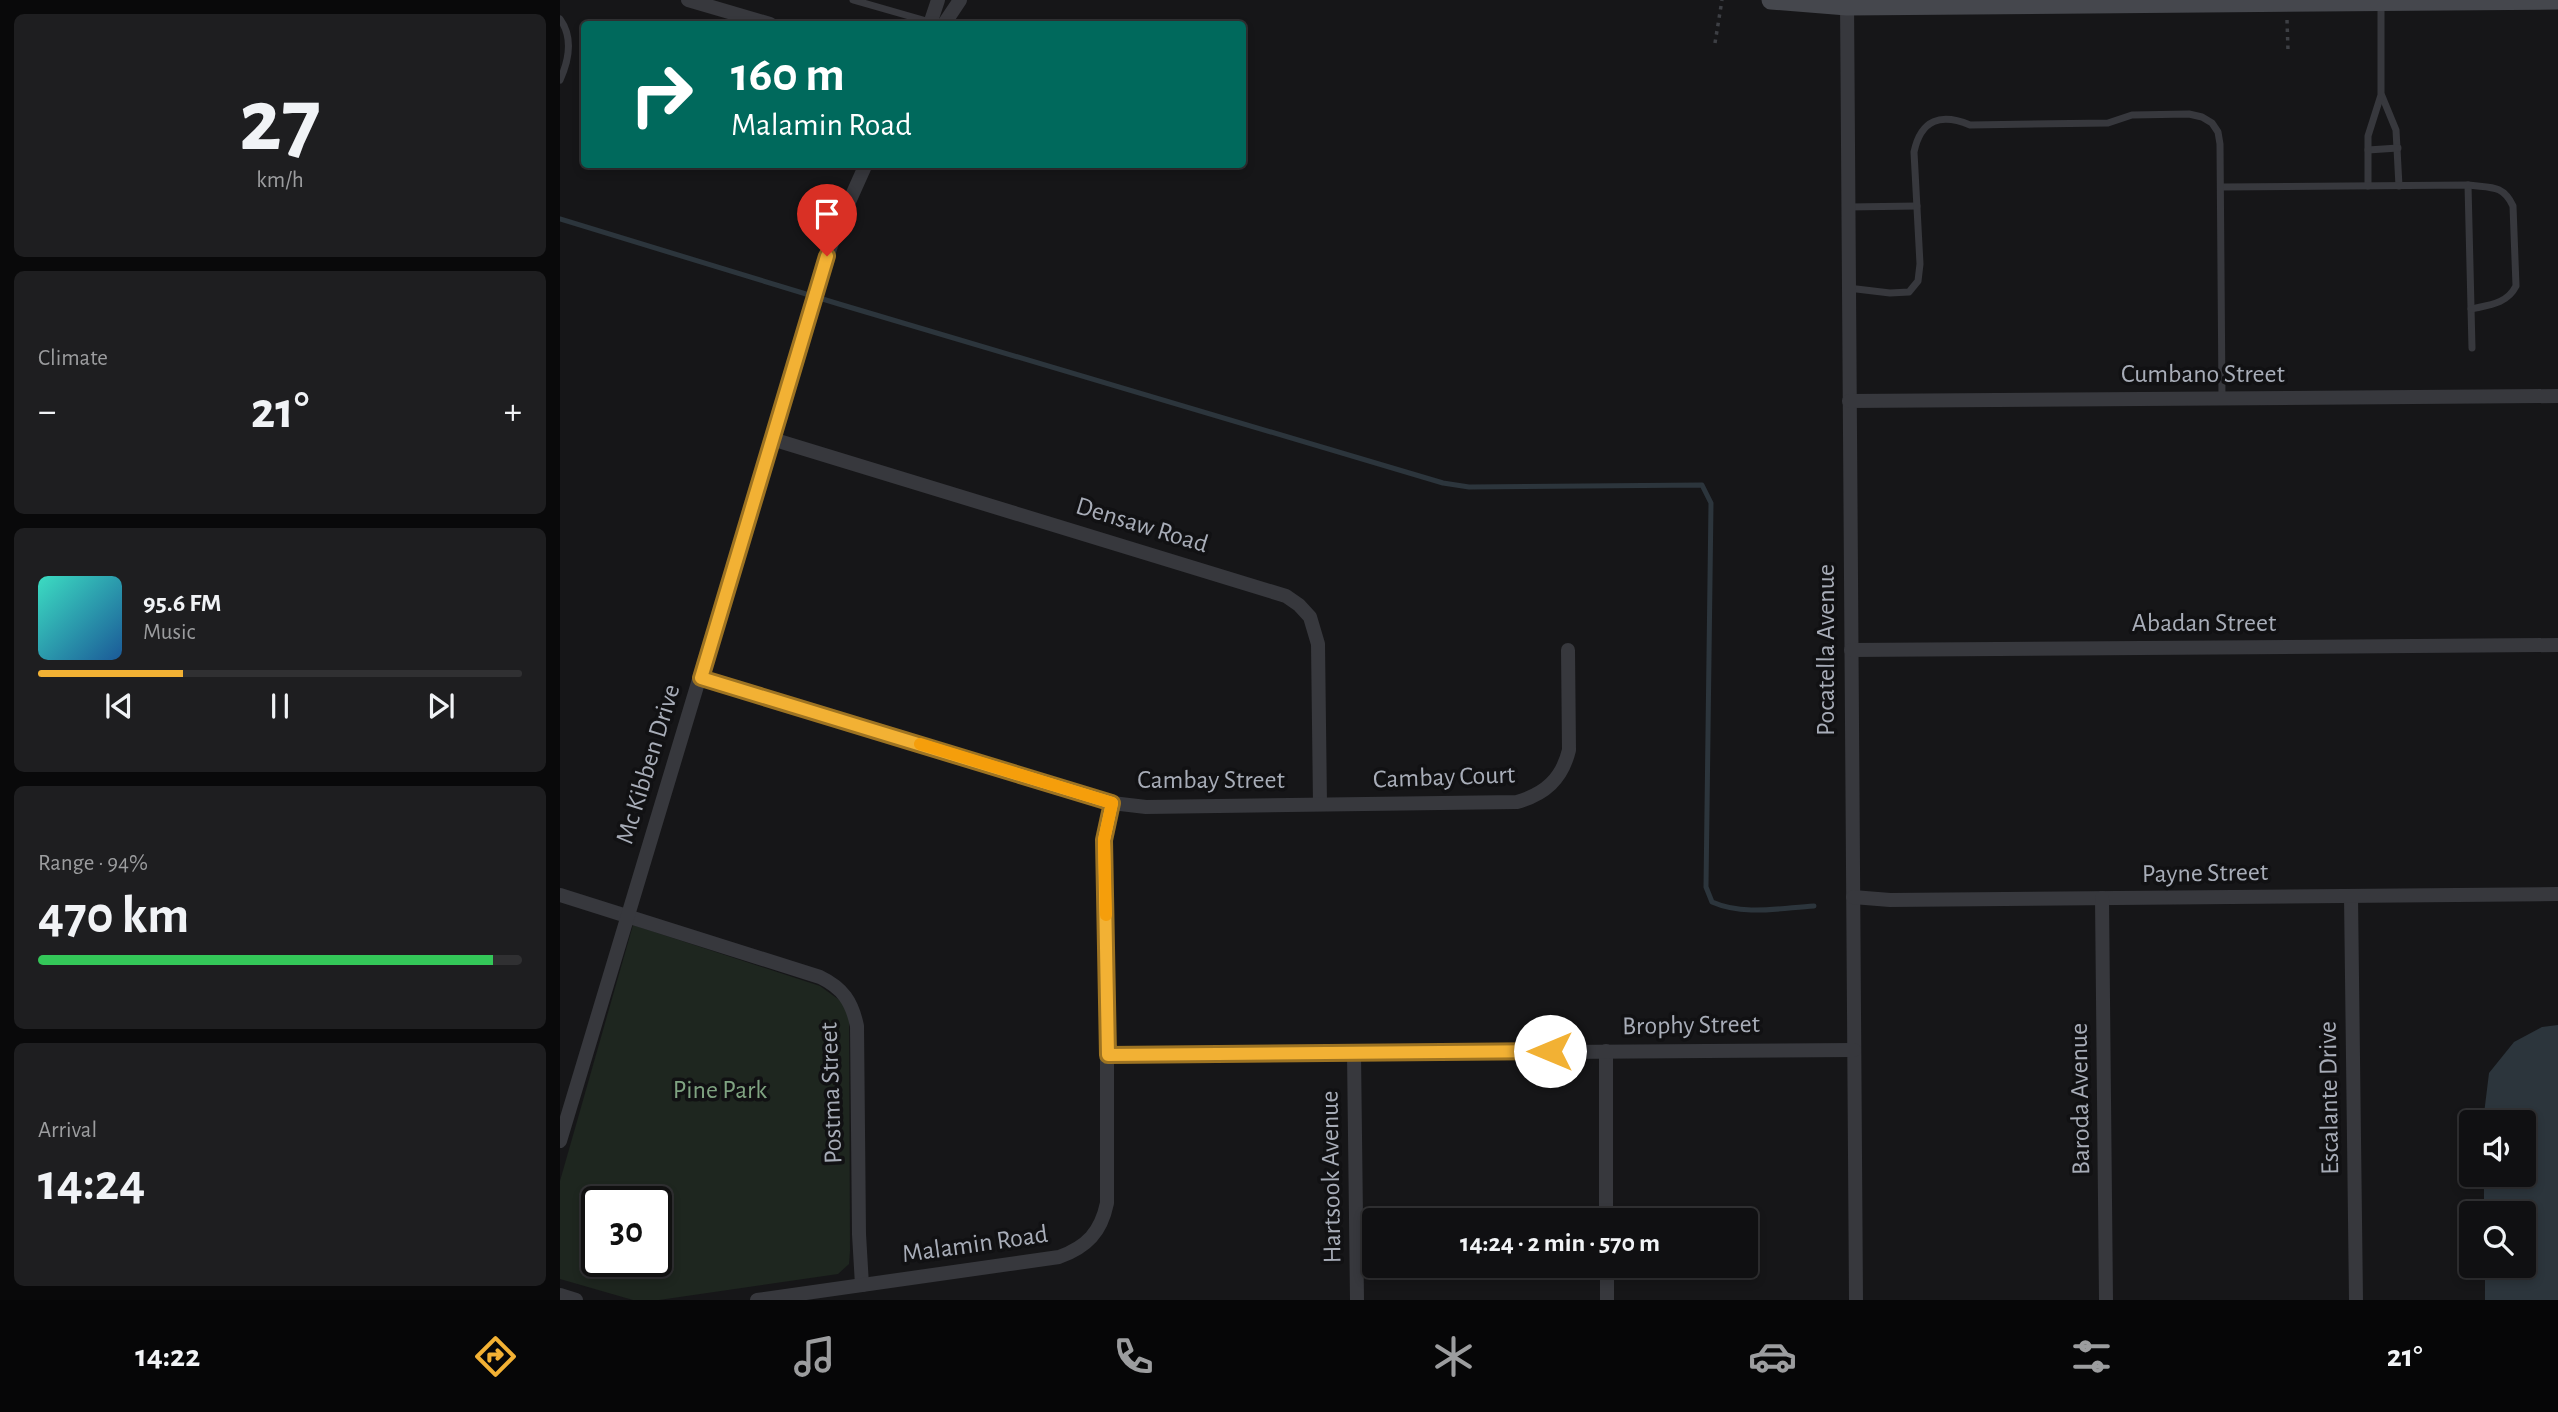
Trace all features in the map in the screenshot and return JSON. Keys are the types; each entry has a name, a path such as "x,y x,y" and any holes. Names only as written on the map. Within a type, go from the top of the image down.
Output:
{"main road":[{"path":"1771,0 1847,3 2558,0"}],"street":[{"path":"688,0 760,21"},
{"path":"935,21 938,0"},
{"path":"938,21 960,0"},
{"name":"Pocatella Avenue","path":"1847,3 1856,1300"},
{"name":"Mc Kibben Drive","path":"560,1141 819,281 836,231 864,168"},
{"name":"Cumbano Street","path":"1849,401 2558,396"},
{"name":"Densaw Road","path":"772,439 1286,596 1310,617 1318,644 1320,804"},
{"name":"Abadan Street","path":"1851,650 2558,645"},
{"name":"Cambay Court","path":"1320,804 1517,802 1529,799 1550,787 1562,772 1569,750 1568,650"},
{"name":"Cambay Street","path":"701,678 1112,803 1146,807 1320,804"},
{"name":"Malamin Road","path":"757,1300 1059,1257 1075,1251 1097,1233 1107,1203 1108,1055 1104,840 1112,803"},
{"name":"Payne Street","path":"1853,897 1891,900 2558,894"},
{"name":"Postma Street","path":"560,895 820,977 835,984 846,996 853,1008 857,1026 862,1285"},
{"name":"Escalante Drive","path":"2351,896 2356,1300"},
{"name":"Baroda Avenue","path":"2102,898 2106,1300"},
{"name":"Brophy Street","path":"1108,1055 1854,1050"},
{"path":"1605,1051 1606,1208"},
{"name":"Hartsook Avenue","path":"1354,1054 1357,1300"},
{"path":"1607,1278 1607,1300"},
{"path":"560,1295 576,1300"}],"lane":[{"path":"853,0 925,21"},
{"path":"2368,186 2368,136 2381,95 2381,1"},
{"path":"560,19 567,30 568,50 560,80"},
{"path":"2381,95 2396,130 2399,186"},
{"path":"1848,288 1891,293 1909,292 1918,281 1920,264 1914,152 1917,139 1924,128 1939,119 1958,120 1970,125 2108,122 2132,115 2189,114 2202,117 2212,123 2218,132 2221,187 2222,398"},
{"path":"2368,150 2398,148"},
{"path":"2468,185 2472,348"},
{"path":"2221,187 2468,185 2501,189 2508,195 2513,206 2516,286 2512,294 2501,302 2471,309"},
{"path":"1848,207 1917,206"}],"path":[{"path":"1715,43 1722,0"},
{"path":"2287,3 2288,50"}],"green space":[{"name":"Pine Park","path":"633,925 820,986 842,1002 849,1018 849,1264 838,1274 659,1300 633,1300 560,1279 560,1181"}],"shaded area":[{"path":"2558,1025 2558,1300 2485,1300 2485,1278 2536,1278 2536,1201 2484,1201 2484,1187 2536,1187 2536,1110 2484,1110 2489,1073 2514,1042 2542,1027"}],"waterway":[{"path":"560,219 1443,483 1469,487 1702,485 1711,503 1706,887 1712,902 1737,909 1814,906"}],"slow traffic":[{"path":"920,744 1112,803 1104,840 1106,915"}],"route":[{"path":"827,256 701,678 1112,803 1104,840 1108,1055 1550,1051"}]}
